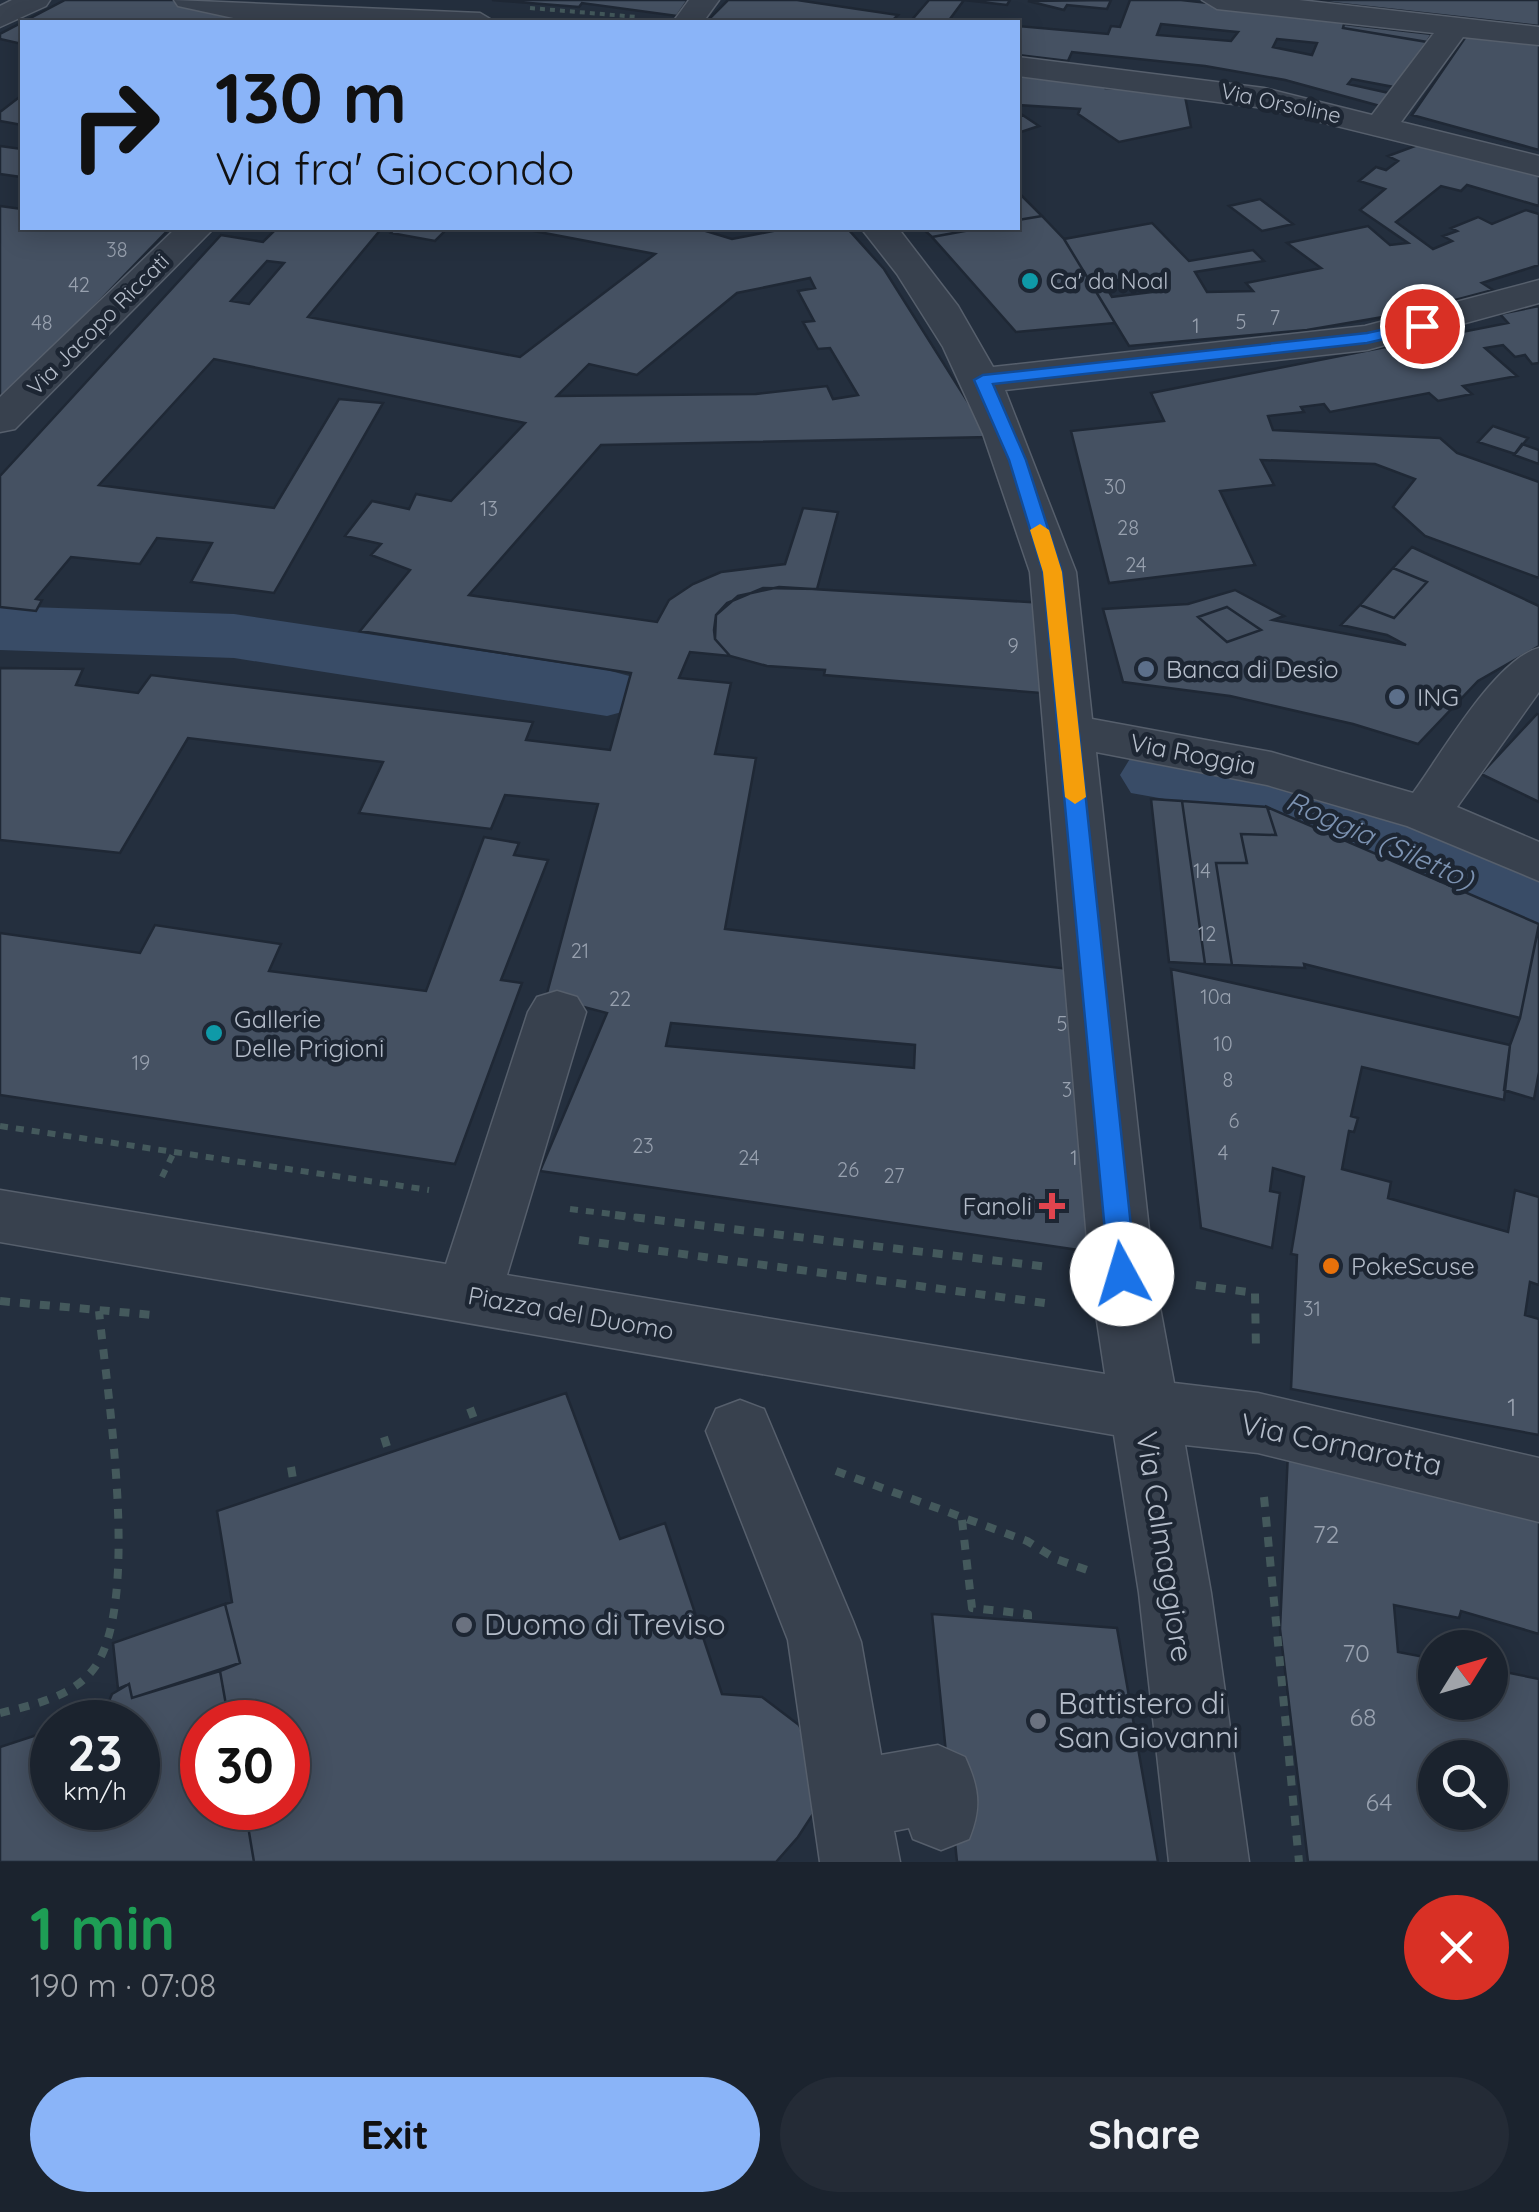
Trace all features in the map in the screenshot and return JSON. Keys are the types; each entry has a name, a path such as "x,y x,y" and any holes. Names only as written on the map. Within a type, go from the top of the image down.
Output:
{"street":[{"path":"0,18 35,0"},
{"path":"189,0 221,10 288,20 437,20"},
{"path":"1217,0 1539,36"},
{"path":"1382,125 1455,26"},
{"name":"Via Orsoline","path":"1020,67 1202,87 1382,125 1539,166"},
{"name":"Via Jacopo Riccati","path":"0,420 194,230"},
{"name":"Via Calmaggiore","path":"882,230 911,262 983,380 1018,460 1053,572 1122,1274 1174,1593 1208,1862"},
{"path":"983,380 1367,338 1539,291"},
{"path":"1426,814 1518,685 1539,663"},
{"name":"Via Roggia","path":"1071,731 1272,769 1426,814 1539,864"},
{"path":"468,1296 557,1012"},
{"name":"Piazza del Duomo","path":"0,1216 1142,1410"},
{"name":"Via Cornarotta","path":"1142,1410 1258,1424 1539,1490"},
{"path":"740,1431 820,1631 855,1831 938,1784 941,1811"}],"path":[{"path":"525,8 666,20"},
{"path":"0,1126 497,1200 1256,1293 1258,1424 1299,1862"},
{"path":"0,1713 56,1699 95,1667 113,1632 116,1526 100,1311"},
{"path":"470,1408 476,1424"},
{"path":"740,1431 962,1520 1027,1541 1056,1559 1113,1579 1274,1608"},
{"path":"384,1437 389,1452"},
{"path":"291,1468 294,1485"},
{"path":"962,1520 972,1608 1028,1614 1028,1622"}],"building":[{"path":"65,0 175,0 246,20 27,20"},
{"path":"492,0 688,0 677,16 582,3 579,7"},
{"path":"728,0 797,0 898,15 893,20 708,20"},
{"path":"929,0 964,0 950,19 955,20 912,20"},
{"path":"964,0 1010,0 1007,5"},
{"path":"1111,0 1107,9 1067,5 1064,10 1028,1"},
{"path":"1130,0 1181,0 1436,28 1432,34 1344,24 1343,28 1427,42 1394,87 1352,79 1348,84 1389,93 1380,106 1285,80 1205,66 1072,52 1068,61 1020,55 1020,26 1108,34 1111,26 1120,27","holes":["1161,24 1238,32 1231,41 1157,35","1277,39 1317,43 1312,55 1273,47"]},
{"path":"1303,0 1539,0 1539,26 1323,2"},
{"path":"20,23 20,44 0,39 0,34"},
{"path":"1344,24 1432,34 1427,42 1343,28"},
{"path":"1469,32 1539,40 1539,150 1412,115"},
{"path":"1020,70 1108,81 1106,88 1184,91 1191,127 1119,142 1078,114 1080,109 1020,105"},
{"path":"20,97 20,125 0,121 0,112"},
{"path":"1021,114 1039,126 1020,132"},
{"path":"1431,140 1539,170 1539,206 1467,185 1461,191 1441,186 1396,222 1433,249 1452,241 1443,236 1457,231 1451,228 1478,217 1492,224 1526,210 1539,214 1539,265 1482,283 1493,290 1406,313 1307,330 1129,346 1064,239 1152,223 1189,261 1253,250 1264,261 1195,272 1207,292 1253,291 1246,283 1321,268 1287,243 1368,226 1390,245 1408,243 1360,210 1385,189 1359,181 1376,167 1386,170 1398,161 1388,156","holes":["1139,277 1152,292 1112,297 1103,282"]},
{"path":"0,146 20,149 20,177 0,174"},
{"path":"1020,194 1042,216 1020,220"},
{"path":"1260,199 1293,224 1262,231 1229,206"},
{"path":"0,206 20,209 20,230 168,230 0,404"},
{"name":"Ca' da Noal","path":"1042,216 1064,239 1115,323 1016,332 932,237 970,230 1020,230 1020,220"},
{"path":"275,230 380,230 308,317 520,357 655,254 529,230 703,230 732,239 772,230 849,230 884,269 990,437 601,445 469,595 657,622 669,600 693,584 721,572 785,564 803,508 838,512 817,589 763,588 727,603 716,615 714,630 715,639 730,656 690,652 679,678 731,683 715,754 756,758 725,929 1078,970 1092,1252 540,1171 607,1013 546,997 598,804 505,795 491,829 359,813 383,762 188,738 120,853 0,840 0,668 83,669 76,685 138,693 151,675 533,722 526,740 610,750 631,673 360,631 410,570 371,555 381,544 345,536 372,501 409,509 416,494 451,501 525,423 214,359 99,485 274,508 339,399 383,403 274,593 191,582 212,543 157,538 140,564 71,557 36,599 42,600 36,611 0,607 0,476 221,235 263,242","holes":["267,261 284,263 249,304 231,301","810,278 815,288 798,291 814,321 803,322 818,349 830,348 858,395 833,399 827,386 756,394 557,396 589,364 637,375 737,293","671,1023 915,1045 914,1068 666,1046"]},
{"path":"393,230 446,230 435,241 391,233"},
{"path":"924,230 970,230 932,237"},
{"path":"1539,306 1539,363 1532,364 1525,355 1515,357 1503,345 1485,348 1517,376 1463,386 1472,394 1438,401 1429,393 1330,412 1324,404 1301,407 1304,412 1268,416 1273,430 1440,438 1457,453 1539,482 1539,578 1425,536 1393,507 1415,479 1375,464 1261,460 1274,485 1220,491 1255,565 1109,583 1071,431 1164,421 1151,393 1508,323 1500,314"},
{"path":"1493,426 1528,438 1515,454 1478,442"},
{"path":"1522,444 1539,450 1539,464 1514,455"},
{"path":"1412,547 1539,606 1539,646 1478,681 1418,744 1353,724 1230,696 1123,682 1103,609 1188,604 1235,590 1284,616 1273,620 1406,645 1387,635 1341,625 1360,605 1394,618 1427,582 1393,568","holes":["1227,607 1261,630 1227,642 1198,617"]},
{"path":"1393,568 1427,582 1394,618 1360,605"},
{"path":"779,587 1045,603 1041,693 824,675 825,670 767,666 730,656 715,639 716,615 738,596"},
{"path":"1227,607 1261,630 1227,642 1198,617"},
{"path":"1539,715 1539,802 1481,774"},
{"path":"1151,799 1182,801 1205,964 1169,962"},
{"path":"1182,801 1267,807 1276,835 1241,834 1247,863 1216,863 1232,965 1205,964"},
{"path":"1267,807 1539,924 1520,1018 1304,964 1305,968 1232,965 1216,863 1247,863 1241,834 1276,835"},
{"path":"484,837 519,843 514,855 548,860 501,980 522,983 455,1164 0,1095 0,933 140,953 155,925 281,944 269,971 426,991"},
{"path":"1539,925 1539,1072 1534,1099 1504,1090 1510,1045 1520,1018"},
{"path":"1171,969 1510,1045 1504,1100 1362,1067 1351,1116 1358,1118 1354,1132 1349,1131 1342,1169 1391,1182 1388,1198 1508,1232 1515,1190 1539,1197 1539,1285 1530,1282 1525,1315 1539,1319 1539,1435 1291,1389 1297,1255 1291,1254 1304,1177 1273,1168 1270,1191 1280,1193 1272,1248 1201,1228"},
{"name":"Duomo di Treviso","path":"566,1393 620,1539 665,1523 722,1694 762,1697 799,1725 808,1744 813,1814 776,1862 254,1862 249,1830 310,1830 310,1700 225,1700 220,1671 240,1663 225,1604 232,1602 217,1511"},
{"path":"1288,1452 1539,1500 1539,1634 1461,1611 1459,1618 1394,1605 1398,1652 1418,1656 1418,1720 1508,1720 1508,1673 1539,1679 1539,1862 1308,1862 1280,1629"},
{"path":"225,1604 240,1663 132,1698 129,1684 118,1689 113,1643"},
{"name":"Battistero di San Giovanni","path":"932,1614 1117,1628 1158,1862 957,1862"},
{"path":"220,1671 225,1700 180,1700 180,1830 249,1830 254,1862 0,1862 0,1747 30,1737 30,1830 160,1830 160,1700 109,1700 112,1694 129,1684 132,1698"}],"waterway":[{"path":"0,628 234,636 607,693"},
{"name":"Roggia (Siletto)","path":"1158,775 1275,793 1435,860 1539,911"}],"slow traffic":[{"path":"1040,530 1053,572 1075,797"}],"place":[{"name":"Ca' da Noal","path":"1030,281"},
{"name":"Banca di Desio","path":"1146,669"},
{"name":"ING","path":"1397,697"},
{"name":"Gallerie Delle Prigioni","path":"214,1033"},
{"name":"Fanoli","path":"1052,1206"},
{"name":"PokeScuse","path":"1331,1266"},
{"name":"Duomo di Treviso","path":"464,1625"},
{"name":"Battistero di San Giovanni","path":"1038,1721"}],"route":[{"path":"1122,1274 1053,572 1018,460 983,380 1367,338 1422,326"}]}
